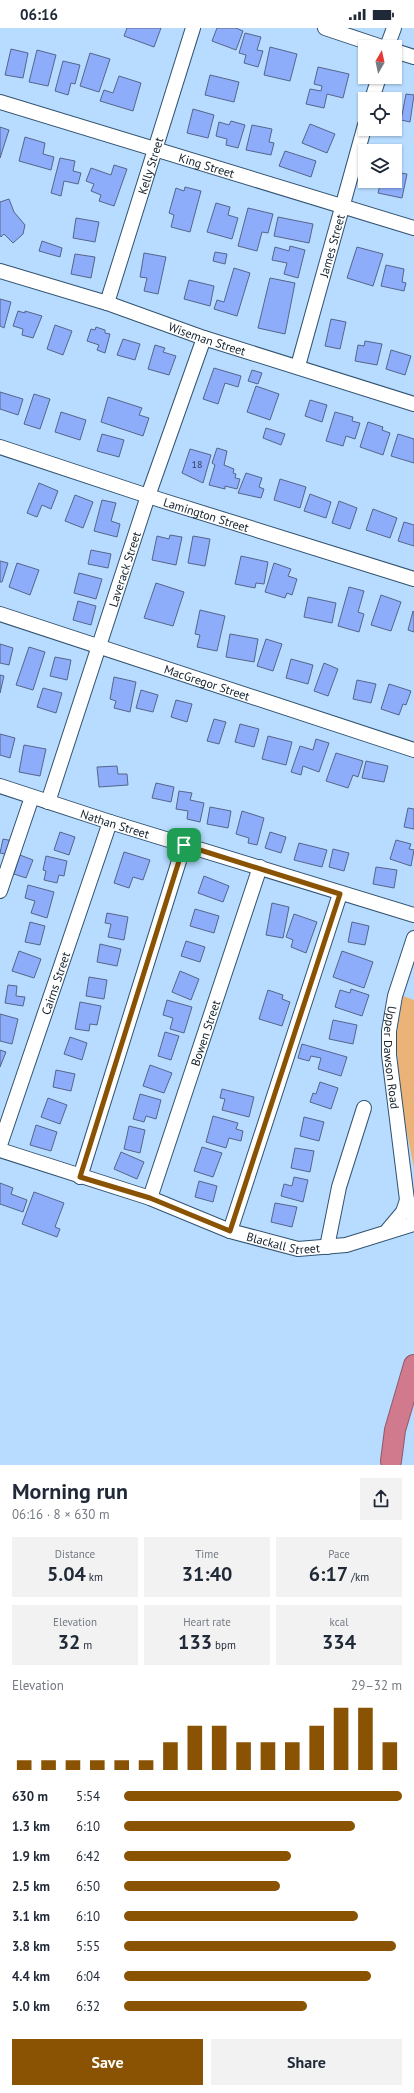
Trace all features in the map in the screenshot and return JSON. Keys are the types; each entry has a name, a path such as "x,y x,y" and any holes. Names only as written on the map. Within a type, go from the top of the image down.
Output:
{"highway":[{"path":"390,1463 395,1430 414,1365"},
{"path":"390,1463 414,1398"}],"street":[{"name":"Kelly Street","path":"107,303 193,28"},
{"path":"325,28 361,40"},
{"path":"390,40 394,28"},
{"path":"402,53 414,57"},
{"name":"King Street","path":"0,102 156,148 414,228"},
{"name":"James Street","path":"298,366 362,136"},
{"name":"Wiseman Street","path":"0,271 107,303 204,338 298,366 414,404"},
{"name":"Laverack Street","path":"48,802 148,496 204,338"},
{"name":"Lamington Street","path":"0,447 148,496 414,579"},
{"name":"MacGregor Street","path":"0,614 99,648 414,750"},
{"name":"Nathan Street","path":"0,786 110,822 260,867 340,894 414,915"},
{"path":"0,891 32,797"},
{"name":"Cairns Street","path":"0,1145 110,822"},
{"path":"80,1177 184,845"},
{"name":"Bowen Street","path":"150,1198 260,867"},
{"path":"230,1231 340,894"},
{"name":"Upper Dawson Road","path":"414,938 395,996 389,1031 389,1055 403,1156 407,1200 414,1218"},
{"path":"327,1247 339,1186 364,1108"},
{"name":"Blackall Street","path":"0,1150 80,1177 150,1198 230,1231 298,1249 346,1244 414,1224"},
{"name":"Upper Dawson Road","path":"403,1156 414,1184"},
{"path":"387,1231 403,1212 407,1200"}],"shaded area":[{"path":"403,996 414,1000 414,1168 401,1102 396,1038"}],"building":[{"path":"127,28 161,28 154,47 124,36"},
{"path":"217,28 236,28 243,31 236,50 212,41"},
{"path":"245,33 261,37 257,50 263,51 258,67 244,63 246,55 239,53"},
{"path":"270,47 297,54 290,81 264,75"},
{"path":"11,49 28,53 23,78 5,75"},
{"path":"37,50 56,55 48,86 29,82"},
{"path":"90,53 110,59 99,92 80,86"},
{"path":"63,61 80,65 75,84 71,83 68,95 55,91"},
{"path":"318,67 349,74 343,98 327,94 324,108 306,104 310,89 321,91 322,86 314,84"},
{"path":"210,75 239,82 234,102 205,95"},
{"path":"119,76 141,83 133,111 100,101 104,90 113,93"},
{"path":"406,94 414,95 410,122 402,120"},
{"path":"193,109 214,115 208,138 187,133"},
{"path":"231,121 245,125 238,148 226,145 227,139 216,136 219,122 229,125"},
{"path":"310,124 335,134 327,153 302,143"},
{"path":"252,125 272,129 269,142 274,143 271,155 246,150"},
{"path":"0,127 9,130 0,158"},
{"path":"25,137 45,143 43,154 54,157 51,170 19,161"},
{"path":"285,151 316,161 311,177 279,166"},
{"path":"60,158 75,161 73,171 81,173 78,184 64,181 61,196 51,193"},
{"path":"114,165 127,169 114,206 99,201 101,195 91,191 94,184 86,181 91,168 111,175"},
{"path":"402,173 407,174 402,198 378,193 379,188 402,188"},
{"path":"185,187 201,191 190,232 171,227 174,215 169,213 176,188 184,191"},
{"path":"9,199 14,212 25,225 23,234 13,243 4,234 1,237 0,235 0,202"},
{"path":"216,203 230,207 228,215 238,218 232,239 207,232"},
{"path":"248,208 273,214 268,233 262,232 257,251 238,246"},
{"path":"278,217 313,224 309,243 274,236"},
{"path":"76,218 99,222 95,242 73,238"},
{"path":"42,241 62,248 60,257 39,251"},
{"path":"290,246 305,250 298,278 284,274 287,263 272,260 275,247 289,251"},
{"path":"357,247 383,254 373,286 347,278"},
{"path":"215,252 227,254 225,264 213,261"},
{"path":"144,253 166,257 158,294 144,291 147,278 140,277"},
{"path":"75,254 95,257 91,278 71,274"},
{"path":"386,265 404,269 402,282 406,283 404,291 381,286"},
{"path":"234,268 250,273 237,316 214,309 217,300 224,302"},
{"path":"270,278 295,283 285,334 258,328"},
{"path":"189,280 214,286 210,306 184,299"},
{"path":"0,299 11,302 4,328 0,326"},
{"path":"18,311 25,313 25,311 42,316 33,338 22,335 23,329 13,326"},
{"path":"331,319 346,322 340,349 325,346"},
{"path":"55,325 72,331 63,355 47,349"},
{"path":"96,327 105,330 105,333 110,334 105,353 97,350 99,345 87,341 91,329 95,330"},
{"path":"123,339 140,344 135,360 117,355"},
{"path":"365,341 382,344 377,365 355,361 358,345 364,346"},
{"path":"155,345 165,348 163,352 176,356 169,375 148,369"},
{"path":"391,350 411,356 405,375 386,369"},
{"path":"214,368 241,376 238,387 225,383 218,404 203,399"},
{"path":"252,370 262,373 258,384 248,381"},
{"path":"256,386 279,394 270,420 247,412"},
{"path":"0,392 23,399 18,415 0,409"},
{"path":"34,394 50,399 40,429 24,424"},
{"path":"108,397 142,408 139,415 149,418 143,436 101,422"},
{"path":"310,400 327,405 322,422 305,416"},
{"path":"61,412 86,420 80,440 55,432"},
{"path":"335,412 353,417 352,421 360,423 355,439 346,436 343,446 326,441"},
{"path":"368,422 383,427 382,430 390,433 383,455 360,447"},
{"path":"266,428 285,434 281,445 263,438"},
{"path":"102,434 124,440 119,457 97,451"},
{"path":"398,434 414,439 414,463 391,456"},
{"path":"217,448 227,451 224,465 234,469 233,473 236,474 235,478 240,479 237,489 225,486 225,489 209,485 215,465 212,463"},
{"path":"190,449 211,455 203,483 182,473"},
{"path":"246,473 262,478 259,487 264,489 261,498 238,493"},
{"path":"280,479 306,487 300,508 274,500"},
{"path":"39,483 58,491 51,509 42,505 37,517 27,513"},
{"path":"310,494 331,502 326,518 304,511"},
{"path":"75,495 93,502 83,528 65,521"},
{"path":"102,500 116,503 111,521 120,524 117,537 94,531"},
{"path":"339,501 357,508 350,529 332,523"},
{"path":"373,509 397,518 390,538 366,530"},
{"path":"404,522 414,525 414,546 398,541"},
{"path":"170,535 182,537 176,565 152,560 157,536 169,539"},
{"path":"193,536 210,539 205,566 188,563"},
{"path":"91,550 111,554 108,568 88,564"},
{"path":"241,556 268,562 264,584 256,583 255,588 235,584"},
{"path":"0,561 8,563 2,582 0,582"},
{"path":"17,563 39,570 30,595 9,587"},
{"path":"274,563 291,569 288,576 297,579 292,595 287,593 285,598 265,592"},
{"path":"79,573 102,579 96,599 74,593"},
{"path":"156,583 184,592 173,626 144,618"},
{"path":"349,587 364,591 358,612 364,614 359,632 338,626"},
{"path":"381,595 401,602 391,631 371,625"},
{"path":"308,597 336,603 332,623 304,617"},
{"path":"78,601 96,606 91,625 73,620"},
{"path":"200,610 225,616 217,651 197,647 200,635 195,634"},
{"path":"413,611 414,612 414,632 408,630"},
{"path":"230,634 258,639 254,662 226,657"},
{"path":"266,639 282,644 273,671 257,666"},
{"path":"0,644 13,648 9,665 0,663"},
{"path":"29,647 45,652 33,690 16,685"},
{"path":"55,657 71,660 67,680 50,676"},
{"path":"291,659 313,665 308,684 286,678"},
{"path":"324,663 338,669 328,696 314,691"},
{"path":"0,675 4,676 0,693"},
{"path":"114,677 136,682 130,712 114,708 116,701 110,699"},
{"path":"357,680 376,684 371,703 353,699"},
{"path":"389,684 411,691 406,705 403,704 399,715 381,709"},
{"path":"43,688 62,693 56,713 37,707"},
{"path":"141,690 158,695 153,712 136,708"},
{"path":"176,700 192,704 187,722 171,717"},
{"path":"214,719 226,722 219,744 207,741"},
{"path":"240,724 259,729 254,747 235,742"},
{"path":"0,734 15,738 10,758 0,755"},
{"path":"268,736 292,742 286,765 262,759"},
{"path":"316,739 329,743 319,772 303,766 301,775 291,772 300,746 313,750"},
{"path":"24,745 46,749 40,776 19,772"},
{"path":"336,753 363,761 358,777 353,775 348,788 326,781"},
{"path":"366,761 388,766 384,782 362,778"},
{"path":"117,766 118,774 127,774 128,785 99,787 97,767"},
{"path":"156,783 174,787 171,802 152,798"},
{"path":"179,791 192,793 190,800 204,803 200,822 187,819 188,811 176,809"},
{"path":"210,807 231,811 228,828 207,824"},
{"path":"408,808 414,809 414,829 404,827"},
{"path":"242,811 264,818 257,845 248,843 249,838 236,834"},
{"path":"60,832 75,837 69,855 54,850"},
{"path":"270,832 286,837 281,853 265,848"},
{"path":"3,839 13,841 10,855 0,853"},
{"path":"396,840 411,844 409,849 414,850 411,866 390,859"},
{"path":"299,843 327,850 322,867 294,860"},
{"path":"333,849 349,853 344,871 329,867"},
{"path":"124,852 150,860 143,880 133,877 129,888 114,883"},
{"path":"20,855 33,860 26,878 14,874"},
{"path":"46,856 67,861 64,876 59,875 57,883 44,880 46,871 43,870"},
{"path":"376,867 397,870 394,888 373,884"},
{"path":"204,876 229,886 223,902 198,893"},
{"path":"28,885 54,892 47,918 31,913 35,901 25,898"},
{"path":"272,903 289,907 283,938 266,935"},
{"path":"195,909 219,916 214,933 190,926"},
{"path":"107,913 128,917 124,940 108,937 111,924 105,923"},
{"path":"294,914 317,922 306,953 291,947 293,940 286,937"},
{"path":"30,922 45,926 40,945 25,942"},
{"path":"352,922 369,926 365,945 348,942"},
{"path":"186,941 205,947 200,962 181,956"},
{"path":"100,944 121,949 117,966 97,962"},
{"path":"19,951 41,959 34,978 12,971"},
{"path":"342,951 373,962 364,988 333,977"},
{"path":"180,971 199,979 191,1000 172,992"},
{"path":"89,977 107,980 104,999 86,996"},
{"path":"8,985 17,986 16,996 25,997 23,1006 5,1003"},
{"path":"351,989 369,995 362,1016 335,1007 340,990 350,993"},
{"path":"268,990 283,995 282,999 290,1002 282,1026 259,1019"},
{"path":"167,1000 192,1007 184,1033 170,1029 173,1018 163,1015"},
{"path":"80,1002 101,1006 97,1025 90,1024 89,1031 75,1029"},
{"path":"0,1014 18,1019 12,1044 0,1041"},
{"path":"333,1020 357,1025 353,1044 329,1039"},
{"path":"165,1032 179,1036 171,1060 158,1056"},
{"path":"70,1037 87,1043 82,1060 64,1054"},
{"path":"302,1044 347,1057 341,1076 318,1069 321,1058 311,1056 309,1061 298,1058"},
{"path":"0,1050 6,1052 0,1067"},
{"path":"150,1065 172,1073 164,1093 143,1086"},
{"path":"56,1070 75,1074 71,1091 53,1087"},
{"path":"320,1082 338,1088 331,1109 310,1102 313,1093 316,1094"},
{"path":"222,1089 254,1097 249,1117 222,1110 225,1099 220,1098"},
{"path":"140,1094 161,1100 156,1119 146,1116 144,1122 133,1119"},
{"path":"48,1098 67,1105 60,1124 41,1117"},
{"path":"213,1116 238,1123 236,1129 243,1131 241,1141 229,1138 226,1148 206,1142"},
{"path":"304,1117 324,1122 319,1141 300,1136"},
{"path":"36,1125 57,1132 51,1151 30,1145"},
{"path":"129,1126 145,1130 140,1153 124,1149"},
{"path":"202,1147 222,1153 213,1177 194,1171"},
{"path":"295,1148 314,1151 310,1172 291,1168"},
{"path":"121,1152 144,1162 137,1179 114,1169"},
{"path":"294,1177 308,1180 303,1202 281,1196 284,1184 292,1186"},
{"path":"199,1181 217,1186 213,1202 195,1197"},
{"path":"0,1183 13,1188 11,1194 27,1200 23,1212 0,1204"},
{"path":"34,1192 64,1203 55,1227 60,1229 57,1237 22,1224"},
{"path":"275,1203 297,1207 292,1227 271,1222"}],"route":[{"path":"184,845 260,867 340,894 230,1231 150,1198 80,1177 184,845"}]}
